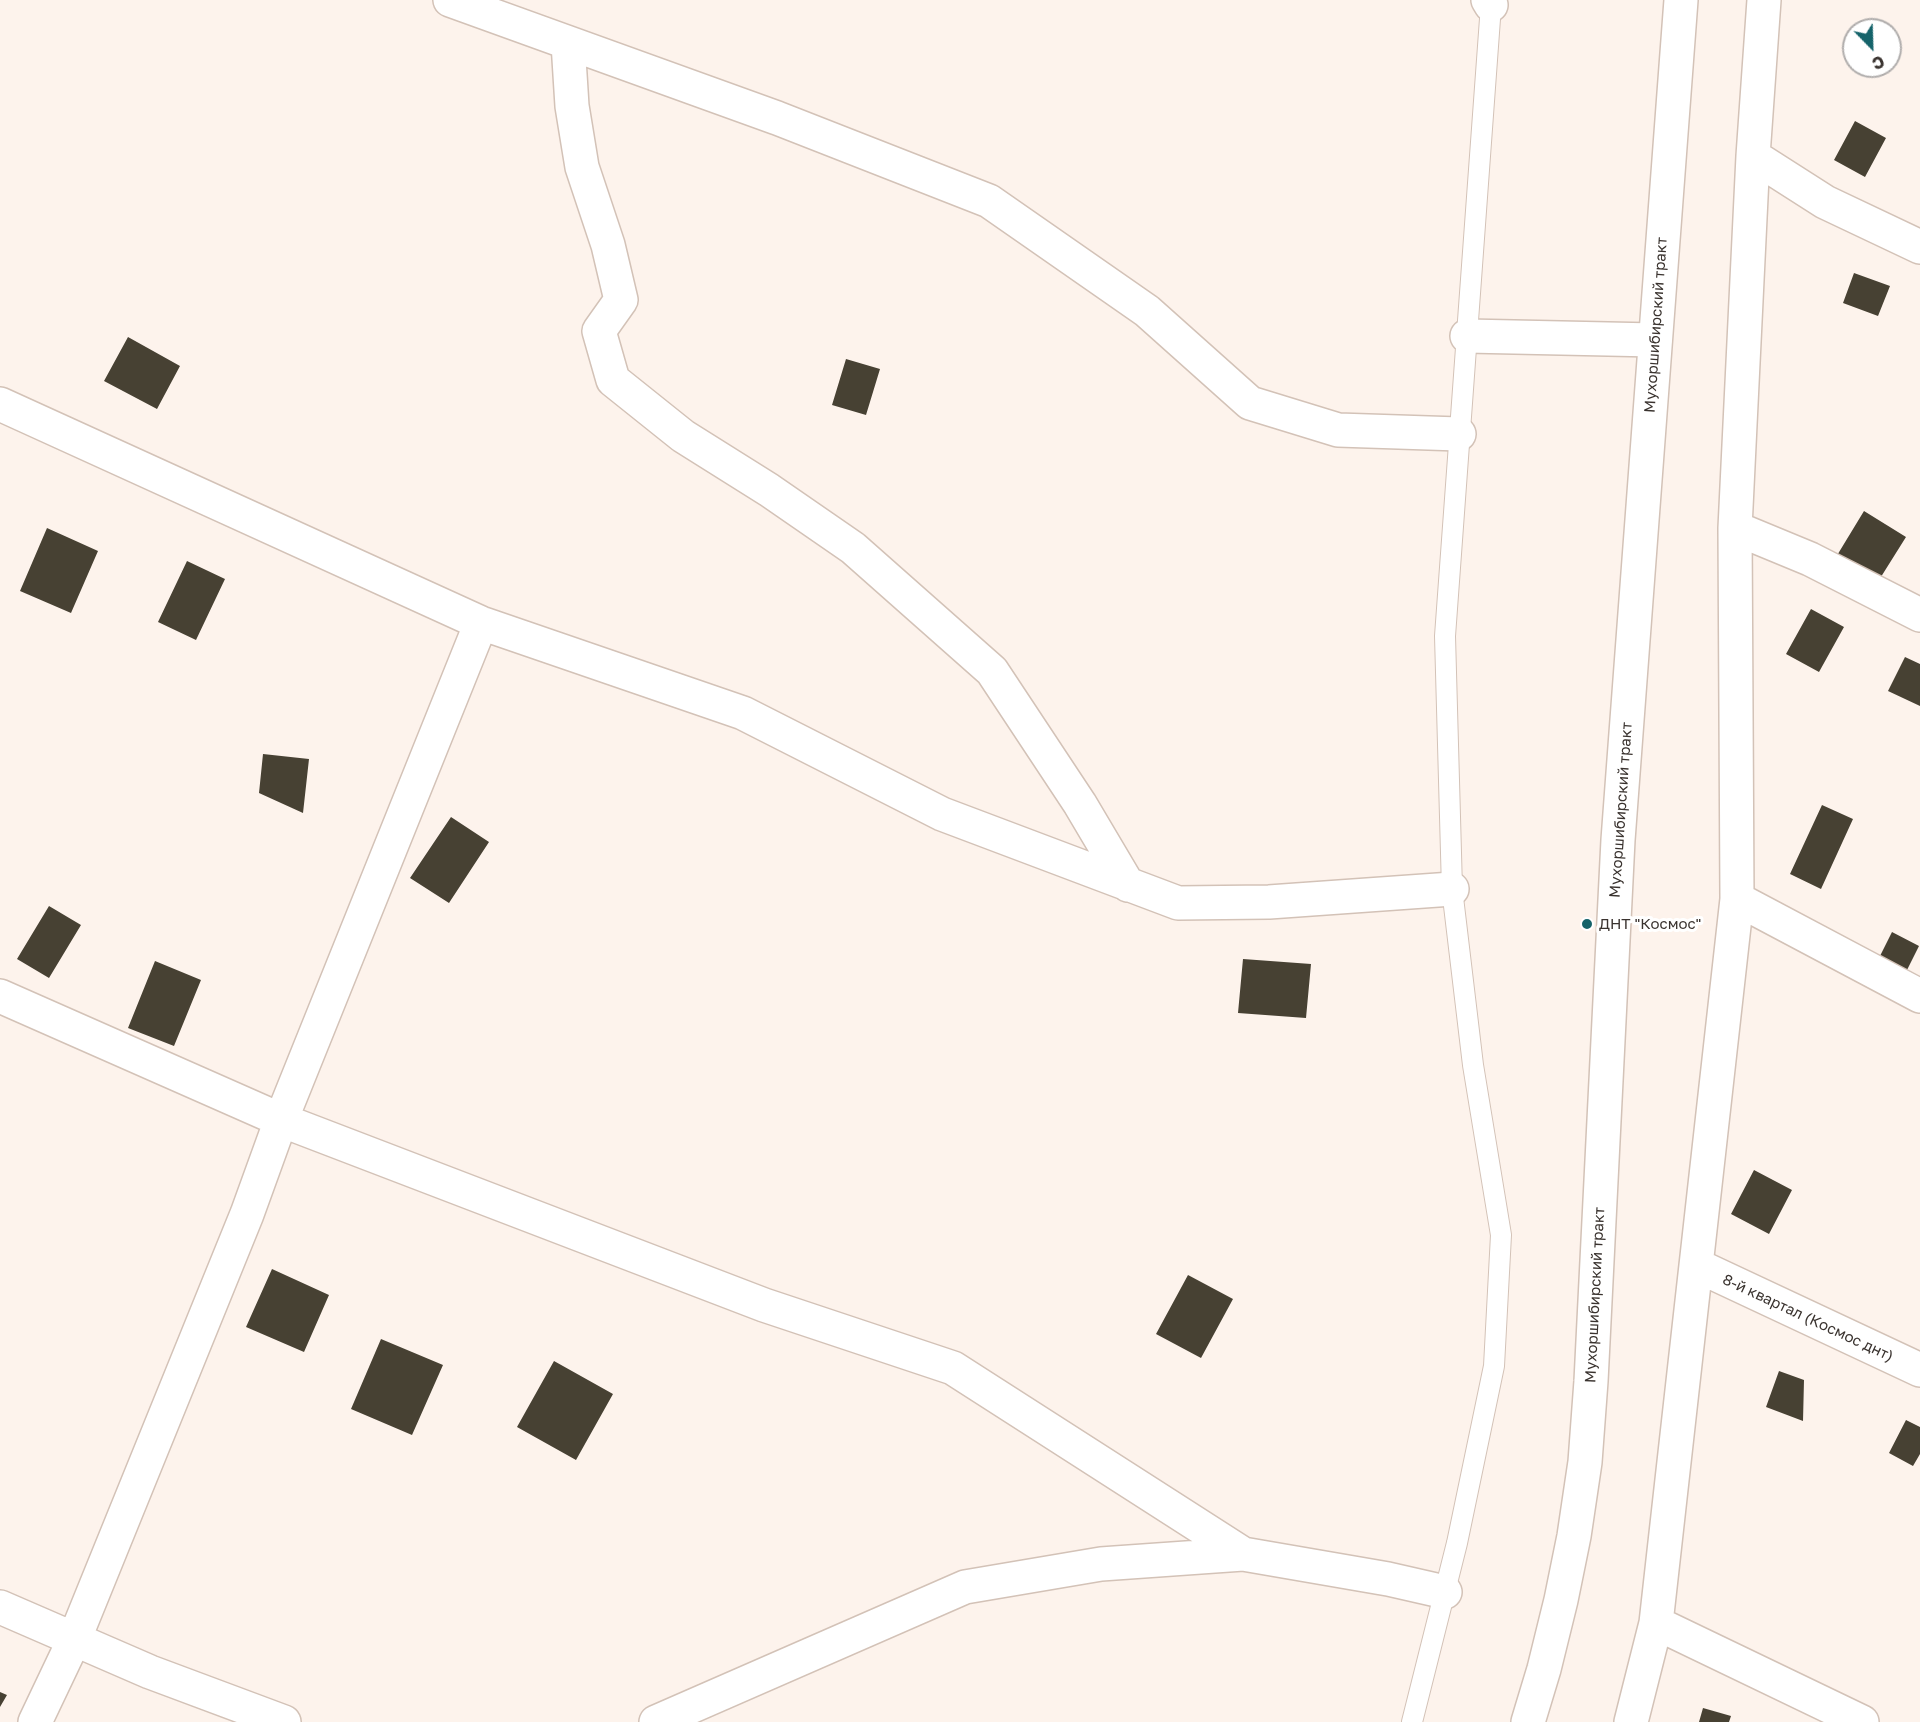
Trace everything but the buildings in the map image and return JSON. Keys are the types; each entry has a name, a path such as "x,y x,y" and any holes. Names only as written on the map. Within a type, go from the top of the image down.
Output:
{"street":[{"path":"450,0 777,117 989,201 1147,311 1250,404 1338,430 1459,434"},
{"name":"Мухоршибирский тракт","path":"1528,1722 1561,1600 1574,1536 1585,1462 1617,862 1681,0"},
{"path":"1631,1722 1656,1623 1737,899 1736,528 1753,156 1764,0"},
{"path":"568,43 572,106 582,167 608,245 621,300 599,331 613,380 682,436 769,490 854,548 992,671 1080,804 1128,885"},
{"path":"1753,156 1826,202 1920,247"},
{"path":"1467,336 1655,340"},
{"path":"0,404 481,623 743,714 942,814 1178,903 1269,902 1452,889"},
{"path":"1736,528 1810,559 1920,615"},
{"path":"35,1722 74,1640 481,623"},
{"path":"1737,899 1920,996"},
{"path":"0,996 281,1120 764,1305 952,1368 1243,1554"},
{"name":"8-й квартал (Космос днт)","path":"1696,1265 1920,1370"},
{"path":"656,1722 965,1587 1101,1563 1243,1554 1388,1579 1444,1592"},
{"path":"0,1607 150,1672 284,1722"},
{"path":"1656,1623 1862,1722"}],"lane":[{"path":"1412,1722 1457,1543 1494,1366 1502,1235 1473,1065 1452,889 1445,636 1490,2"}],"place":[{"name":"ДНТ \"Космос\"","path":"1587,924"}]}
